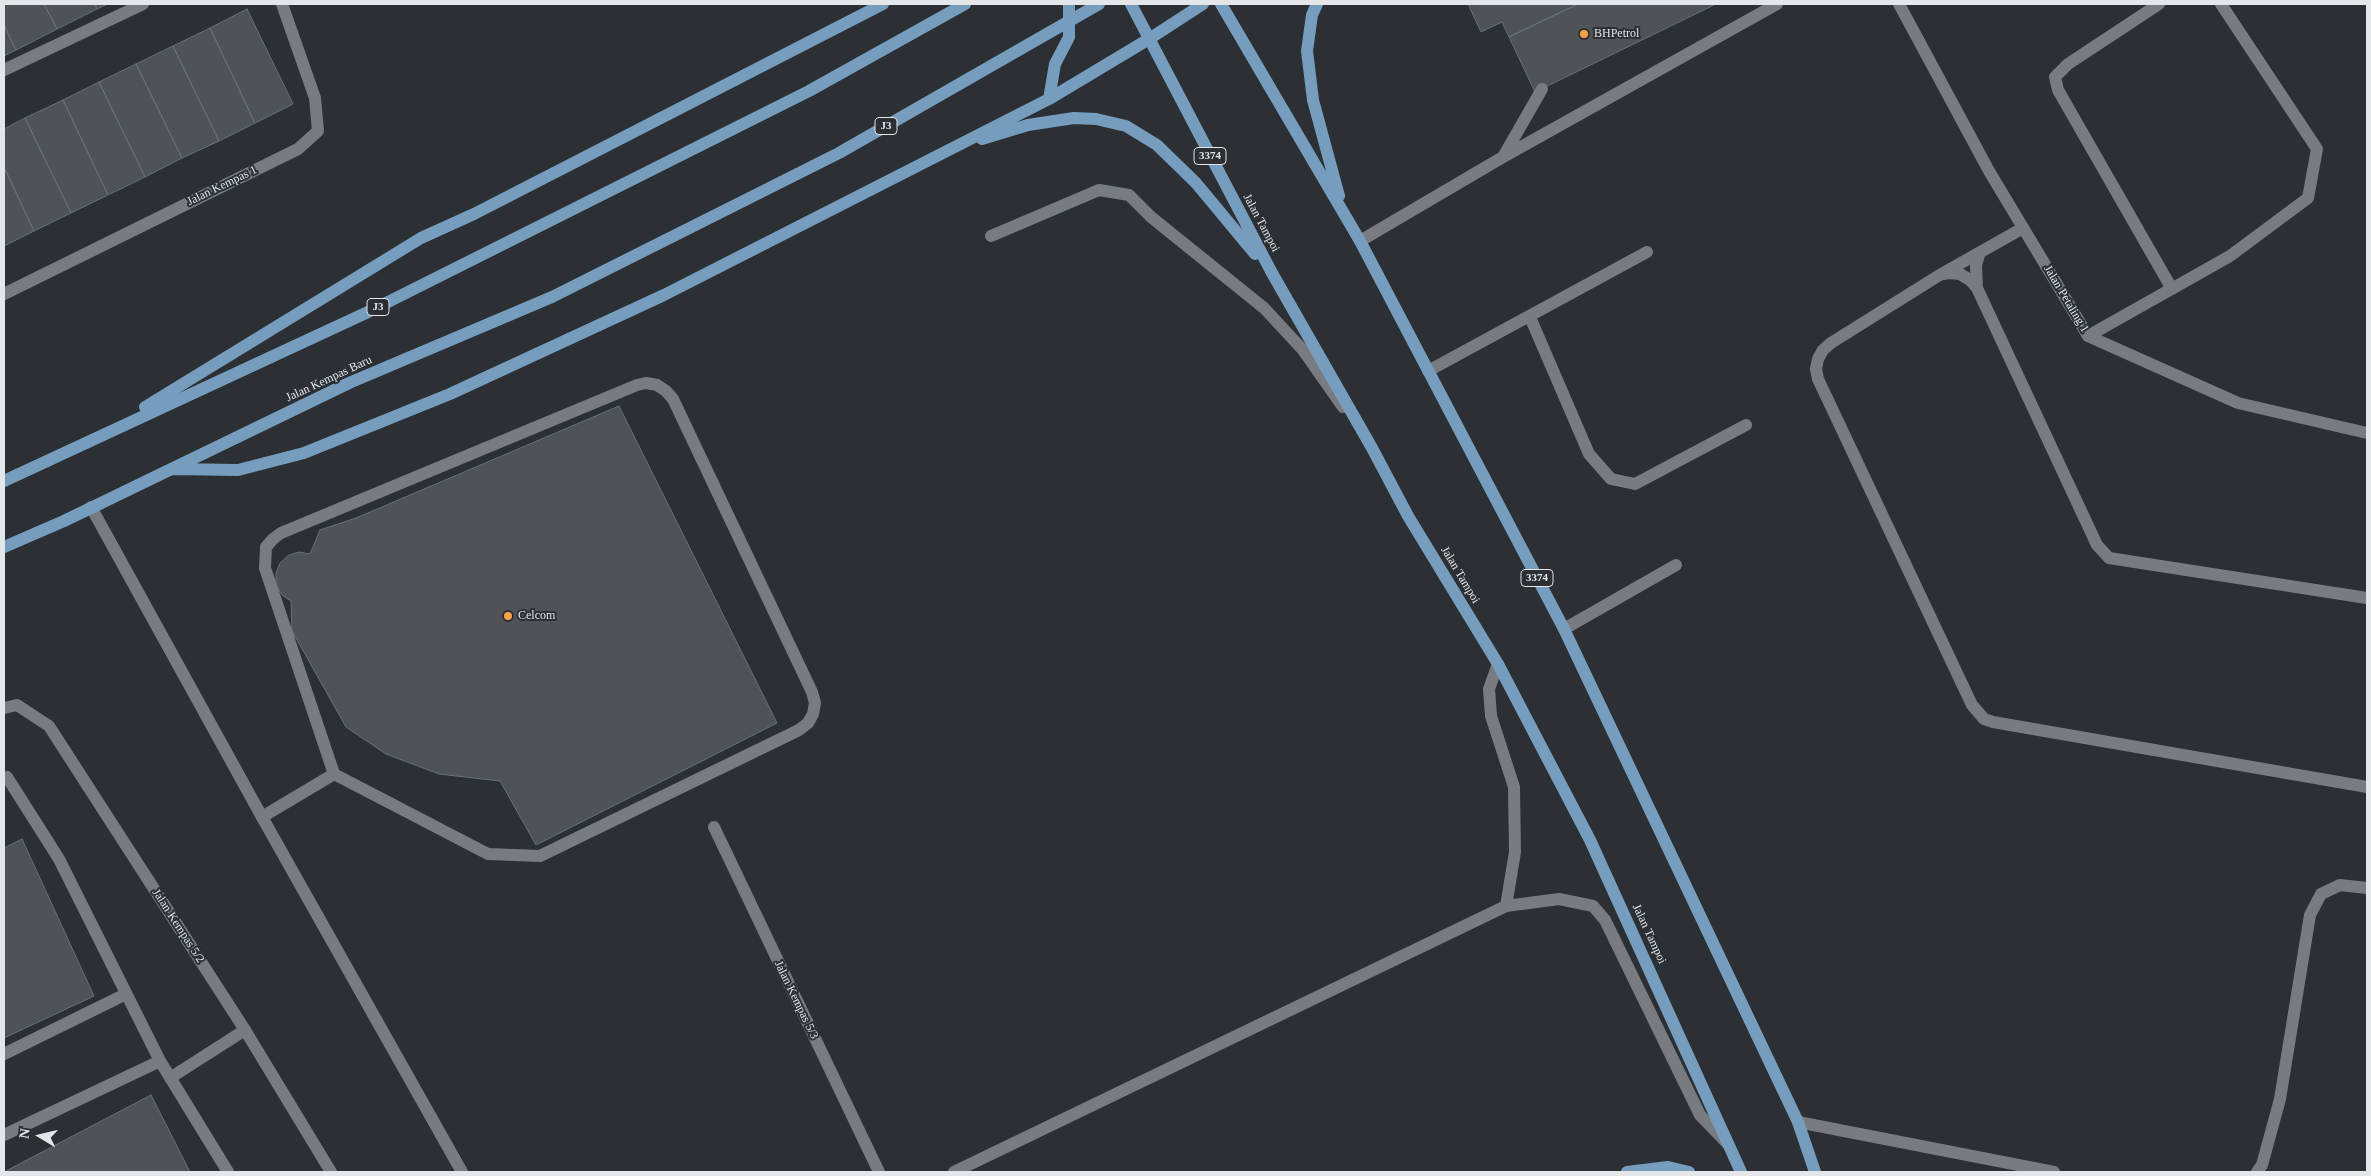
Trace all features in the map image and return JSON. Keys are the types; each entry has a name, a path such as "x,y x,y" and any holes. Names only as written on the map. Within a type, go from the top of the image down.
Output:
{"main road":[{"path":"96,436 422,238 474,214 883,4"},
{"name":"J3","path":"4,481 96,436 368,312 809,91 965,4"},
{"path":"1049,99 1055,64 1069,36 1069,4"},
{"name":"Jalan Kempas Baru","path":"4,547 92,507 350,383 552,297 839,153 1099,4"},
{"name":"Jalan Tampoi","path":"1130,4 1272,273 1372,448 1408,516 1498,664 1590,840 1742,1172"},
{"path":"171,469 238,470 304,453 450,394 664,295 1049,99 1203,4"},
{"name":"3374","path":"1221,4 1360,241 1564,629 1798,1122 1815,1172"},
{"path":"1317,4 1312,15 1307,51 1313,100 1344,214"},
{"path":"952,148 1028,125 1074,118 1096,119 1126,126 1157,145 1196,183 1272,273"},
{"path":"1628,1172 1668,1167 1690,1172"}],"street":[{"path":"4,70 143,4"},
{"name":"Jalan Kempas 1","path":"4,294 298,149 318,131 314,98 282,4"},
{"path":"1360,241 1503,157 1777,4"},
{"name":"Jalan Petaling 1","path":"1899,4 1989,171 2088,336 2238,403 2367,433"},
{"path":"2159,4 2068,64 2055,77 2058,90 2172,289"},
{"path":"2088,336 2230,256 2308,198 2317,149 2221,4"},
{"path":"1503,157 1542,89"},
{"path":"991,236 1099,190 1130,195 1151,217 1264,308 1302,350 1372,448"},
{"path":"2023,228 1938,276 1831,344 1823,350 1818,359 1816,369 1818,379 1977,713 1984,719 1993,722 2367,787"},
{"path":"1428,371 1647,252"},
{"path":"1976,288 1976,265 1980,252"},
{"path":"1938,276 1948,272 1960,274 1970,280 1976,288 2102,553 2118,561 2367,598"},
{"path":"1530,317 1589,454 1611,479 1635,484 1746,425"},
{"path":"646,383 657,385 666,390 812,692 815,703 813,714 808,723 799,730 540,856 488,854 334,774 265,568 266,547 281,533 636,385 646,383"},
{"path":"92,507 262,816 462,1172"},
{"path":"1564,629 1676,564"},
{"path":"1498,664 1489,689 1491,716 1514,787 1515,852 1506,906"},
{"name":"Jalan Kempas 5/2","path":"4,708 17,705 49,726 245,1030 331,1172"},
{"path":"262,816 334,774"},
{"path":"4,779 8,777 59,859 160,1061 228,1172"},
{"name":"Jalan Kempas 5/3","path":"714,827 879,1172"},
{"path":"2257,1172 2262,1165 2280,1099 2310,915 2321,894 2340,885 2367,888"},
{"path":"954,1172 1506,906 1559,899 1593,906 1605,920 1700,1115 1732,1147"},
{"path":"4,1054 126,994"},
{"path":"170,1078 245,1030"},
{"path":"4,1136 160,1061"},
{"path":"1798,1122 2054,1172"}],"building":[{"path":"4,4 44,4 57,29 16,50 4,25"},
{"path":"44,4 95,4 97,9 57,29"},
{"path":"95,4 108,4 97,9"},
{"path":"1468,4 1578,4 1509,37 1502,22 1481,32"},
{"path":"1578,4 1716,4 1535,92 1509,37"},
{"path":"247,9 293,104 255,123 210,28"},
{"path":"4,25 16,50 4,56"},
{"path":"210,28 255,123 219,141 173,46"},
{"path":"173,46 219,141 182,158 136,64"},
{"path":"136,64 182,158 145,177 99,82"},
{"path":"99,82 145,177 108,195 63,100"},
{"path":"63,100 108,195 71,213 25,118"},
{"path":"25,118 71,213 34,231 4,167 4,129"},
{"path":"4,167 34,231 4,246"},
{"name":"Celcom","path":"619,406 777,723 536,845 500,781 439,774 386,754 346,727 292,631 291,601 282,595 276,585 276,573 280,563 289,555 299,552 310,554 320,530 356,518"},
{"path":"22,839 94,996 4,1038 4,848"},
{"path":"151,1095 190,1172 4,1172"}],"place":[{"name":"BHPetrol","path":"1584,34"},
{"name":"Celcom","path":"508,616"}]}
